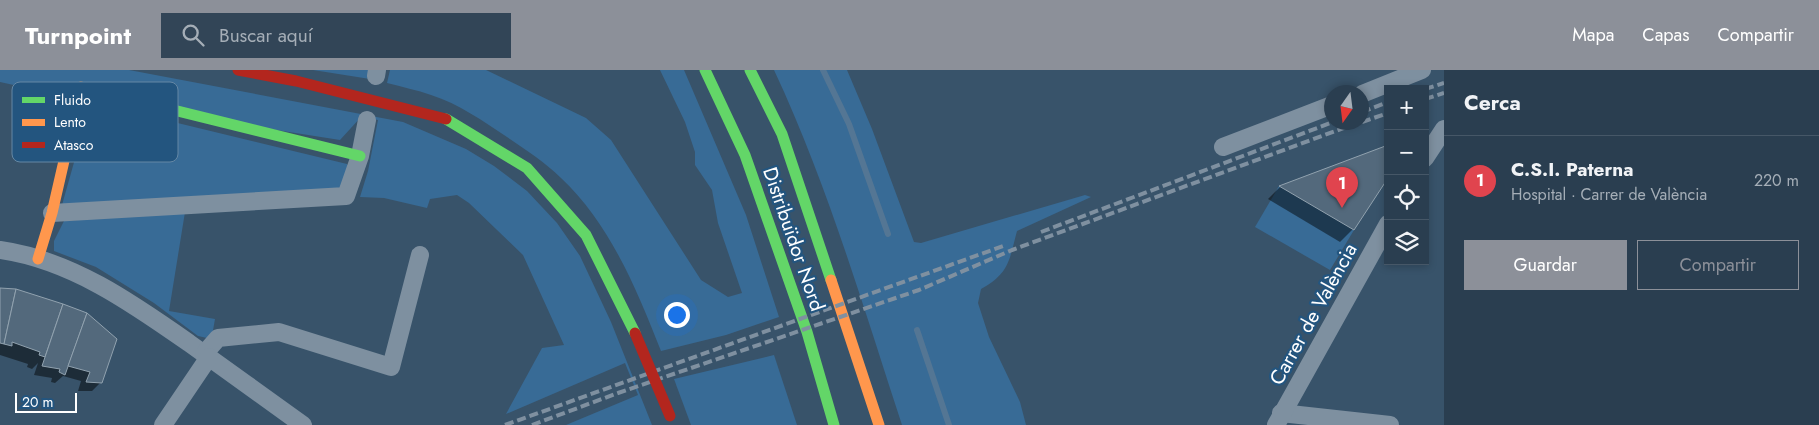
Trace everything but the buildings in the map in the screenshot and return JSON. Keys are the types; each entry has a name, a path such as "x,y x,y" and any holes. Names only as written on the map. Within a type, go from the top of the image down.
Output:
{"main road":[{"path":"238,70 296,82 452,121 527,168 586,235 635,333 671,420"},
{"name":"Distribuïdor Nord","path":"705,70 745,155 807,332 834,425"},
{"name":"Distribuïdor Nord","path":"750,70 782,134 879,425"},
{"path":"178,111 360,156"},
{"path":"38,259 52,213 64,162"}],"street":[{"path":"1369,91 1422,70"},
{"path":"1224,147 1324,108"},
{"path":"52,213 346,196 360,156 367,120"},
{"path":"1429,152 1444,129"},
{"name":"Carrer de València","path":"1278,419 1384,231"},
{"path":"0,250 38,259 103,287 206,355 303,425"},
{"path":"163,425 218,338 279,332 391,367 420,255"},
{"path":"1278,419 1390,425"}],"shaded area":[{"path":"0,70 129,70 403,122 466,149 494,166 527,191 557,223 580,256 611,322 652,425 566,425 638,395 625,363 506,414 542,348 564,345 523,255 469,203 457,195 430,199 427,208 384,198 360,197 368,171 378,120 361,117 340,140 178,115 178,82 12,82 12,85 0,82"},
{"path":"313,70 369,70 370,79"},
{"path":"390,70 486,70 586,118 611,140 701,280 728,297 742,293 718,223 712,190 695,165 695,152 685,122 660,70 684,70 746,215 779,317 726,335 661,351 632,282 608,237 594,216 561,178 528,151 461,108 431,95 387,83"},
{"path":"774,70 847,70 872,129 914,242 921,243 1085,195 1091,197 1017,231 1007,265 998,277 981,289 978,303 989,337 1020,402 1026,425 902,425 828,201"},
{"path":"178,123 347,164 349,169 340,189 62,205 74,162 178,162"},
{"path":"1279,186 1354,230 1330,270 1255,227"},
{"path":"185,212 169,311 215,319 212,336 207,338 198,336 154,303 96,267 54,251 54,241 64,221"},
{"path":"774,355 797,425 691,425 674,379"}],"waterway":[{"path":"823,70 849,124 888,234"},
{"path":"917,330 949,425"}],"railway":[{"path":"1429,88 1444,83"},
{"path":"1429,98 1444,93"},
{"path":"1369,109 1384,104"},
{"path":"1369,120 1384,114"},
{"path":"1041,232 1324,125"},
{"path":"532,425 618,393 919,290 1012,250 1338,130"},
{"path":"505,425 1006,245"}],"traffic: fast":[{"path":"705,70 745,155 807,332 834,425"},
{"path":"750,70 782,134 831,280"},
{"path":"178,111 360,156"},
{"path":"446,119 527,168 586,235 635,333"}],"traffic: slow":[{"path":"38,259 52,213 64,162"},
{"path":"831,280 879,425"}],"traffic: jam":[{"path":"238,70 296,81 446,119"},
{"path":"635,333 670,416"}],"place":[{"name":"C.S.I. Paterna","path":"1342,208"}]}
